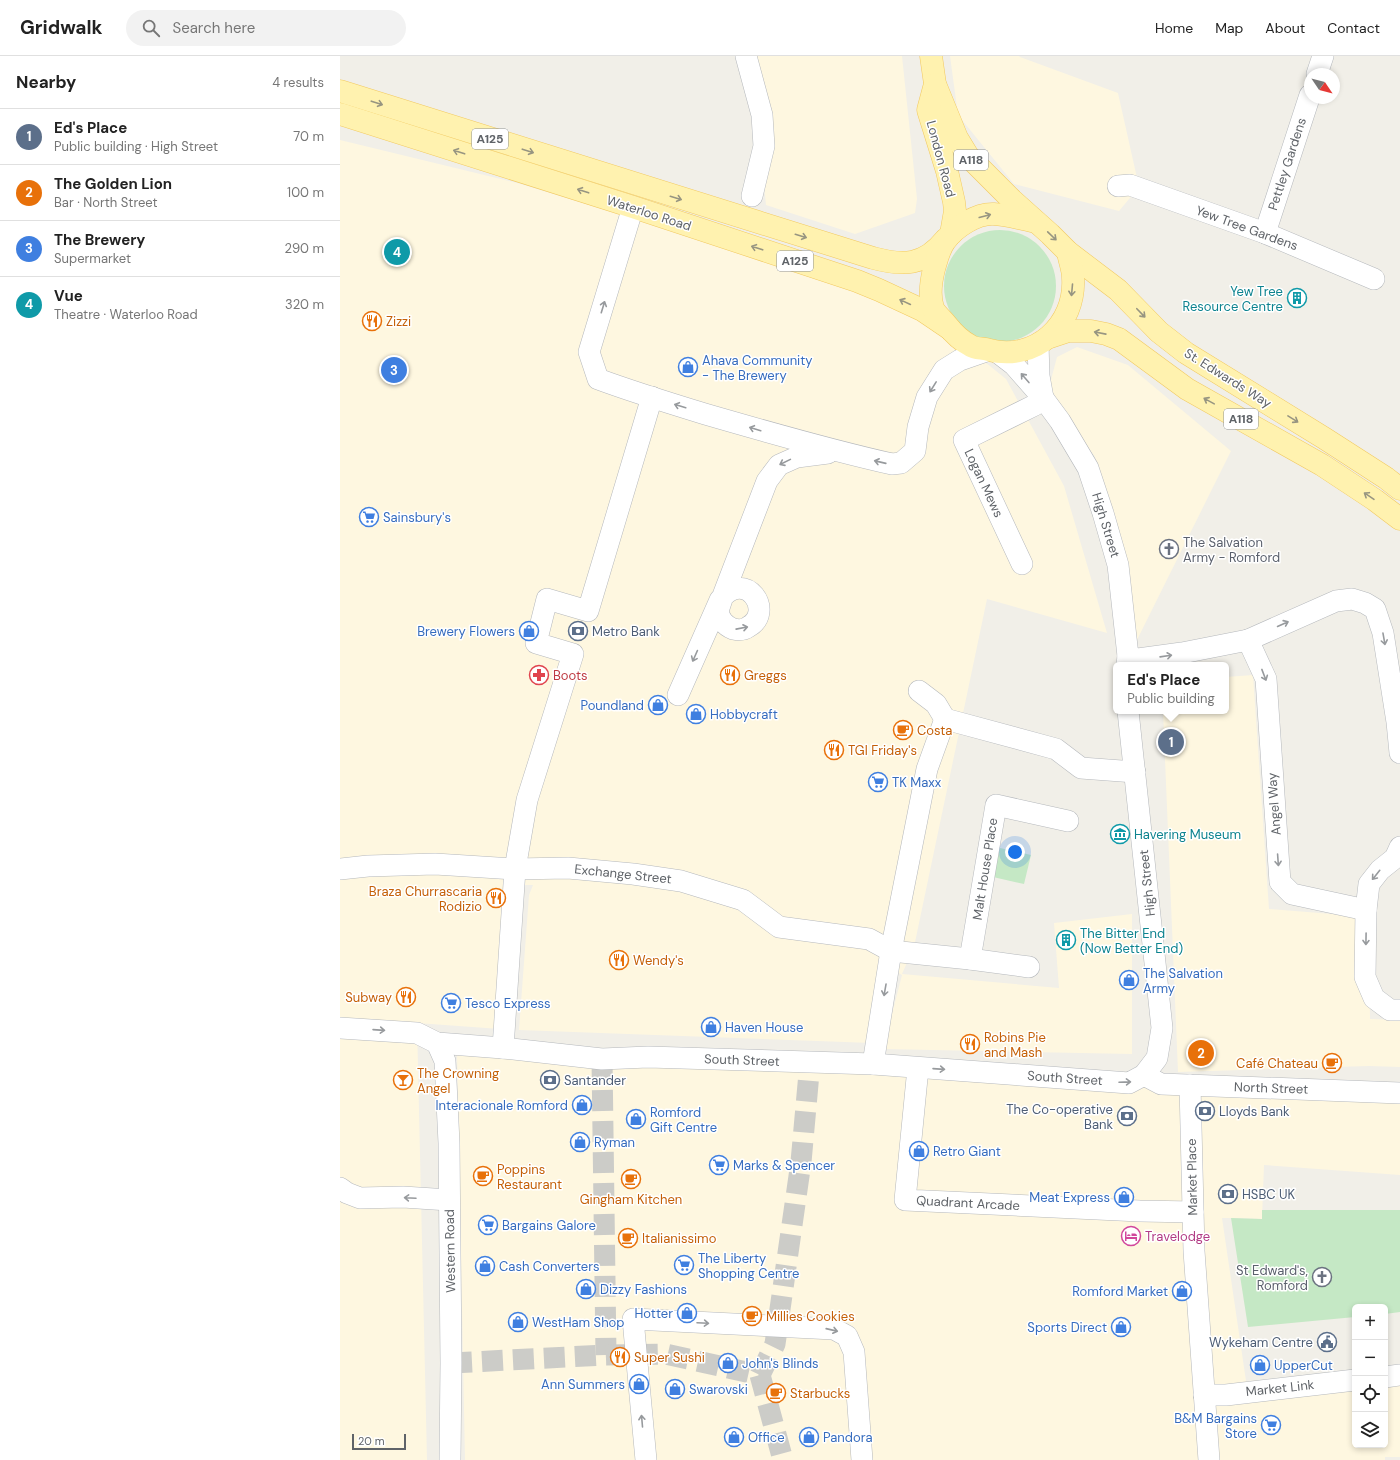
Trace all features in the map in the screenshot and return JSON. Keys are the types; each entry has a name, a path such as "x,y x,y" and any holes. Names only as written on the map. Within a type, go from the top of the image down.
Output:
{"main road":[{"name":"London Road","path":"931,56 934,84 957,138 968,156 996,185 1036,222"},
{"name":"London Road","path":"934,84 928,110 947,171 955,211 948,237"},
{"name":"Waterloo Road","path":"340,91 873,258 900,264 911,262 929,256 937,250 948,237"},
{"name":"Waterloo Road","path":"340,114 633,207 879,290 922,310 950,329"},
{"path":"992,214 1036,222 1068,252 1073,278 1071,302 1065,318 1044,340 1016,352 993,351 972,347 961,340 933,308 930,283 938,253 948,237 969,220 992,214"},
{"name":"St. Edwards Way","path":"1068,252 1118,290 1159,332 1186,352 1324,438 1386,478 1400,490"},
{"name":"St. Edwards Way","path":"1044,340 1068,331 1091,331 1106,334 1119,339 1187,389 1322,465 1375,500 1400,520"}],"street":[{"path":"746,56 762,115 764,138 764,146 752,196"},
{"path":"1319,68 1323,56"},
{"name":"Pettley Gardens","path":"1265,233 1307,104"},
{"name":"Yew Tree Gardens","path":"1118,186 1130,185 1265,233 1374,279"},
{"path":"633,207 589,352 598,379 763,431 836,452 892,464 901,462 915,451 918,427 927,397 944,370 960,360 993,351"},
{"name":"High Street","path":"1043,398 1039,376 1044,340"},
{"name":"High Street","path":"993,351 1014,365 1043,398 1060,421 1088,468 1118,565 1128,660"},
{"path":"503,1048 515,869 527,800 573,654 536,643 547,599 588,611 652,397"},
{"name":"Logan Mews","path":"1022,564 964,440 1035,405 1043,398"},
{"path":"678,695 720,600 724,594 733,589 740,588 750,592 756,597 759,605 759,614 756,621 751,626 737,630 722,622 718,611 722,599 724,593 767,481 779,465 797,456 836,452"},
{"path":"1128,660 1182,653 1248,640 1336,601 1352,599 1365,602 1375,609 1383,633 1397,722 1400,752"},
{"name":"Angel Way","path":"1248,640 1266,679 1280,882 1292,894 1366,910"},
{"path":"919,691 936,704 945,719 1056,749 1081,768 1135,772"},
{"name":"High Street","path":"1128,714 1162,1028 1158,1058 1144,1075"},
{"path":"873,1064 891,951 927,769 945,719"},
{"name":"Malt House Place","path":"970,959 996,805 1068,821"},
{"path":"1400,847 1395,858 1380,870 1369,884 1366,910 1365,977 1374,998 1390,1010 1400,1010"},
{"name":"Exchange Street","path":"340,869 368,866 435,864 515,869 568,868 633,874 681,881 743,900 779,927 869,939 891,951 1029,967"},
{"name":"South Street","path":"340,1028 417,1033 437,1043 503,1048 602,1059 648,1057 873,1064 1129,1083 1144,1075"},
{"name":"Western Road","path":"437,1043 446,1061 449,1143 451,1363 450,1460"},
{"name":"Quadrant Arcade","path":"918,1068 905,1200 1140,1211 1193,1212"},
{"name":"North Street","path":"1144,1075 1161,1084 1400,1093"},
{"name":"Market Place","path":"1190,1085 1194,1251 1209,1460"},
{"path":"340,1188 346,1193 360,1198 403,1197 449,1200"},
{"path":"646,1460 633,1320 834,1328 847,1336 854,1352 862,1460"},
{"path":"1388,1377 1400,1375"},
{"name":"Market Link","path":"1204,1395 1226,1395 1352,1380"}],"shaded area":[{"path":"751,56 902,56 917,199 915,213 855,234 766,205"},
{"path":"950,56 1019,56 1118,93 1139,187 1119,211 1014,184 958,115"},
{"path":"340,140 521,184 913,304 1006,379 1064,486 1107,633 987,599 914,947 902,974 1059,988 1054,923 1132,914 1132,1054 883,1049 902,975 880,963 872,1043 519,1030 529,895 533,885 511,885 500,1029 417,1023 427,1460 340,1460"},
{"path":"1077,347 1128,365 1231,451 1136,642 1095,457 1048,391 1057,357"},
{"path":"1253,675 1269,909 1369,917 1370,1019 1400,1020 1400,1067 1369,1066 1178,1072 1163,714 1229,714 1229,677"},
{"name":"The Liberty Shopping Centre","path":"457,1053 1400,1092 1400,1175 1264,1165 1262,1219 1222,1218 1246,1381 1352,1376 1352,1448 1388,1448 1388,1375 1400,1374 1400,1457 1385,1457 1385,1460 465,1460"}],"green space":[{"path":"1000,230 1021,234 1040,246 1052,265 1056,286 1052,307 1040,326 1021,338 1000,342 979,338 960,326 948,307 944,286 948,265 960,246 979,234"},
{"path":"1000,848 1031,855 1024,884 993,877"},
{"path":"1262,1210 1400,1210 1400,1312 1388,1314 1388,1304 1352,1304 1352,1317 1248,1327 1231,1218 1262,1219"}],"tunnel":[{"path":"602,1059 606,1355"},
{"path":"760,1375 775,1344 801,1162 810,1062"},
{"path":"451,1363 606,1355 666,1354 760,1375 783,1460"}],"place":[{"name":"Vue","path":"397,252"},
{"name":"Yew Tree Resource Centre","path":"1297,298"},
{"name":"Zizzi","path":"372,321"},
{"name":"Ahava Community - The Brewery","path":"688,367"},
{"name":"The Brewery","path":"394,370"},
{"name":"Sainsbury's","path":"369,517"},
{"name":"The Salvation Army - Romford","path":"1169,549"},
{"name":"Brewery Flowers","path":"529,631"},
{"name":"Metro Bank","path":"578,631"},
{"name":"Boots","path":"539,675"},
{"name":"Greggs","path":"730,675"},
{"name":"Poundland","path":"658,705"},
{"name":"Hobbycraft","path":"696,714"},
{"name":"Costa","path":"903,730"},
{"name":"Ed's Place","path":"1171,742"},
{"name":"TGI Friday's","path":"834,750"},
{"name":"TK Maxx","path":"878,782"},
{"name":"Havering Museum","path":"1120,834"},
{"name":"Braza Churrascaria Rodizio","path":"496,898"},
{"name":"The Bitter End (Now Better End)","path":"1066,940"},
{"name":"Wendy's","path":"619,960"},
{"name":"The Salvation Army","path":"1129,980"},
{"name":"Subway","path":"406,997"},
{"name":"Tesco Express","path":"451,1003"},
{"name":"Haven House","path":"711,1027"},
{"name":"Robins Pie and Mash","path":"970,1044"},
{"name":"The Golden Lion","path":"1201,1053"},
{"name":"Café Chateau","path":"1332,1063"},
{"name":"The Crowning Angel","path":"403,1080"},
{"name":"Santander","path":"550,1080"},
{"name":"Interacionale Romford","path":"582,1105"},
{"name":"Lloyds Bank","path":"1205,1111"},
{"name":"The Co-operative Bank","path":"1127,1116"},
{"name":"Romford Gift Centre","path":"636,1119"},
{"name":"Ryman","path":"580,1142"},
{"name":"Retro Giant","path":"919,1151"},
{"name":"Marks & Spencer","path":"719,1165"},
{"name":"Poppins Restaurant","path":"483,1176"},
{"name":"Gingham Kitchen","path":"631,1179"},
{"name":"HSBC UK","path":"1228,1194"},
{"name":"Meat Express","path":"1124,1197"},
{"name":"Bargains Galore","path":"488,1225"},
{"name":"Travelodge","path":"1131,1236"},
{"name":"Italianissimo","path":"628,1238"},
{"name":"The Liberty Shopping Centre","path":"684,1265"},
{"name":"Cash Converters","path":"485,1266"},
{"name":"St Edward's, Romford","path":"1322,1277"},
{"name":"Dizzy Fashions","path":"586,1289"},
{"name":"Romford Market","path":"1182,1291"},
{"name":"Hotter","path":"687,1313"},
{"name":"Millies Cookies","path":"752,1316"},
{"name":"WestHam Shop","path":"518,1322"},
{"name":"Sports Direct","path":"1121,1327"},
{"name":"Wykeham Centre","path":"1327,1342"},
{"name":"Super Sushi","path":"620,1357"},
{"name":"John's Blinds","path":"728,1363"},
{"name":"UpperCut","path":"1260,1365"},
{"name":"Ann Summers","path":"639,1384"},
{"name":"Swarovski","path":"675,1389"},
{"name":"Starbucks","path":"776,1393"},
{"name":"B&M Bargains Store","path":"1271,1425"},
{"name":"Office","path":"734,1437"},
{"name":"Pandora","path":"809,1437"}]}
